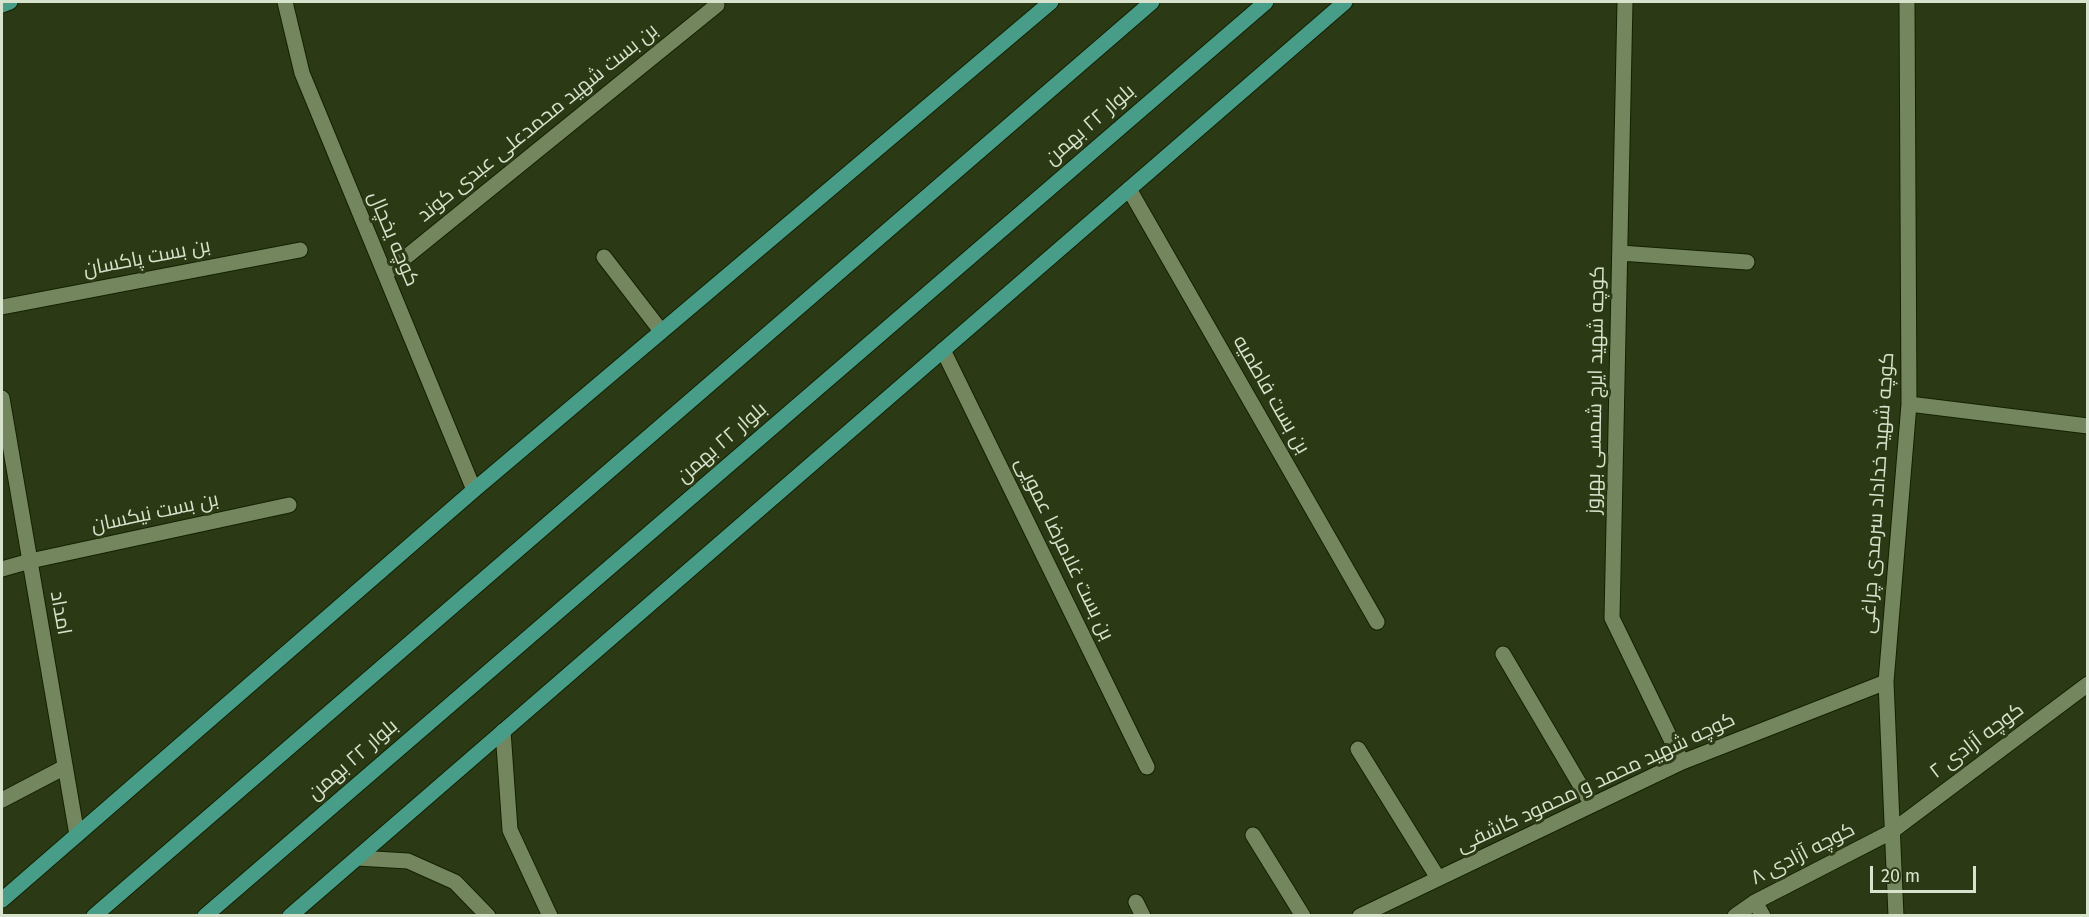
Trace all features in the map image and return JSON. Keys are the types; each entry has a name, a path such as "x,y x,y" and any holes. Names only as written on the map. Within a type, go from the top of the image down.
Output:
{"main road":[{"path":"2,5 10,2"},
{"path":"2,900 474,490 1051,2"},
{"path":"94,915 1152,2"},
{"name":"بلوار ۲۲ بهمن","path":"205,915 1266,2"},
{"path":"290,915 1345,2"}],"street":[{"name":"کوچه یخچال","path":"285,2 302,73 474,490"},
{"name":"کوچه شهید ایرج شمسی بهروز","path":"1625,2 1612,618 1682,762"},
{"name":"کوچه شهید خداداد سرمدی چراغی","path":"1896,915 1886,682 1909,404 1907,2"},
{"name":"بن بست شهید محمدعلی عبدی کوند","path":"385,274 717,5"},
{"name":"بن بست فاطمیه","path":"1129,189 1377,622"},
{"name":"بن بست پاکسان","path":"2,307 300,250"},
{"path":"1620,253 1747,262"},
{"path":"604,257 661,332"},
{"name":"بن بست غلامرضا عمویی","path":"943,350 1147,766"},
{"name":"امداد","path":"2,398 77,835"},
{"path":"1909,404 2088,426"},
{"name":"بن بست نیکسان","path":"2,569 30,561 289,506"},
{"path":"1503,654 1592,805"},
{"name":"کوچه شهید محمد و محمود کاشفی","path":"1360,915 1682,762 1886,682"},
{"name":"کوچه آزادی ۲","path":"1891,832 2088,684"},
{"path":"503,731 510,830 550,915"},
{"path":"1358,749 1438,878"},
{"path":"2,800 65,766"},
{"name":"کوچه آزادی ۸","path":"1735,915 1759,909 1891,832"},
{"path":"1253,835 1303,915"},
{"path":"357,858 408,861 456,882 488,915"}]}
